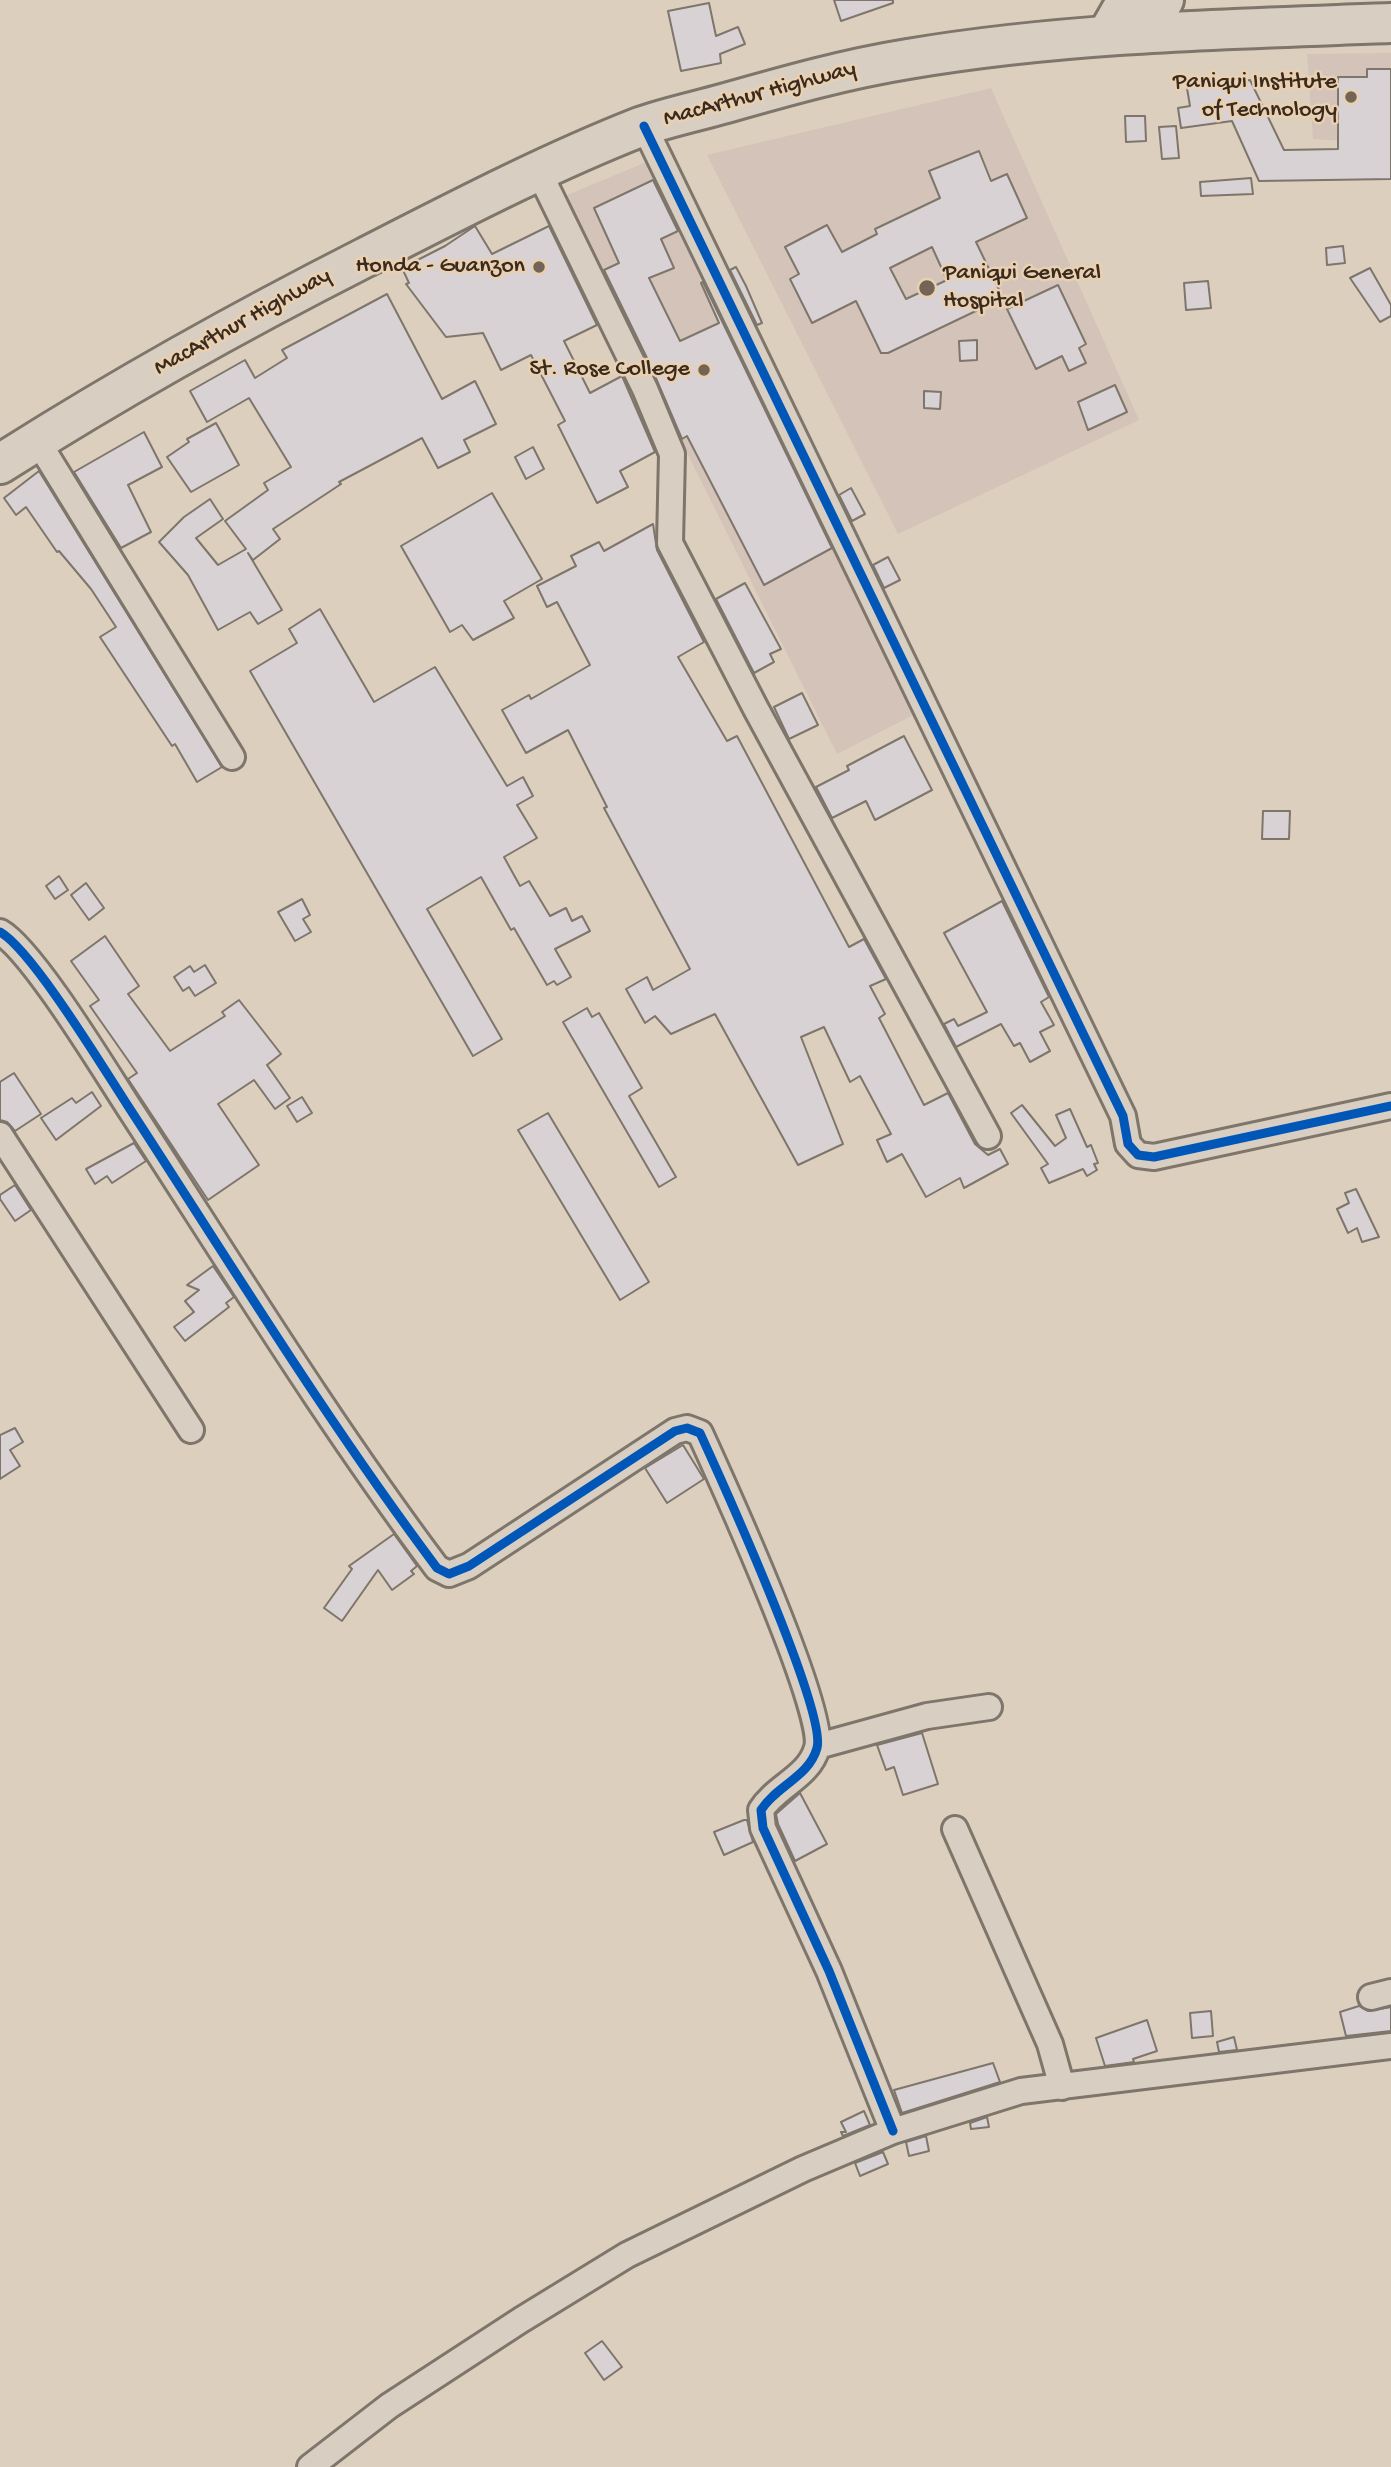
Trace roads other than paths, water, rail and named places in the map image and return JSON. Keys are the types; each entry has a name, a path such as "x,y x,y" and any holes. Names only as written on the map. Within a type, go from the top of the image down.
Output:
{"highway":[{"path":"1231,0 1250,8 1346,25"},
{"name":"MacArthur Highway","path":"0,464 37,440 280,301 539,172 644,126 817,78 906,59 1004,45 1107,35 1146,10 1346,25 1391,23"}],"street":[{"path":"644,126 1123,1116 1128,1144 1138,1155 1154,1157 1391,1106"},
{"path":"539,172 645,389 672,454 670,543 781,757 988,1136"},
{"path":"37,440 232,758"},
{"path":"0,932 10,938 28,959 102,1066 299,1367 437,1568 449,1574 469,1566 675,1430 687,1428 700,1433 732,1502 811,1703 818,1746 808,1768 767,1800 761,1810 763,1828 829,1971 893,2131"},
{"path":"0,1135 191,1430"},
{"path":"818,1746 927,1716 989,1707"},
{"path":"955,1829 1051,2044 1062,2087"},
{"path":"310,2467 389,2406 521,2319 627,2255 803,2169 893,2131 1021,2091 1391,2046"}],"place":[{"name":"Paniqui Institute of Technology","path":"1351,97"},
{"name":"Honda - Guanzon","path":"539,267"},
{"name":"Paniqui General Hospital","path":"927,288"},
{"name":"St. Rose College","path":"704,370"}]}
